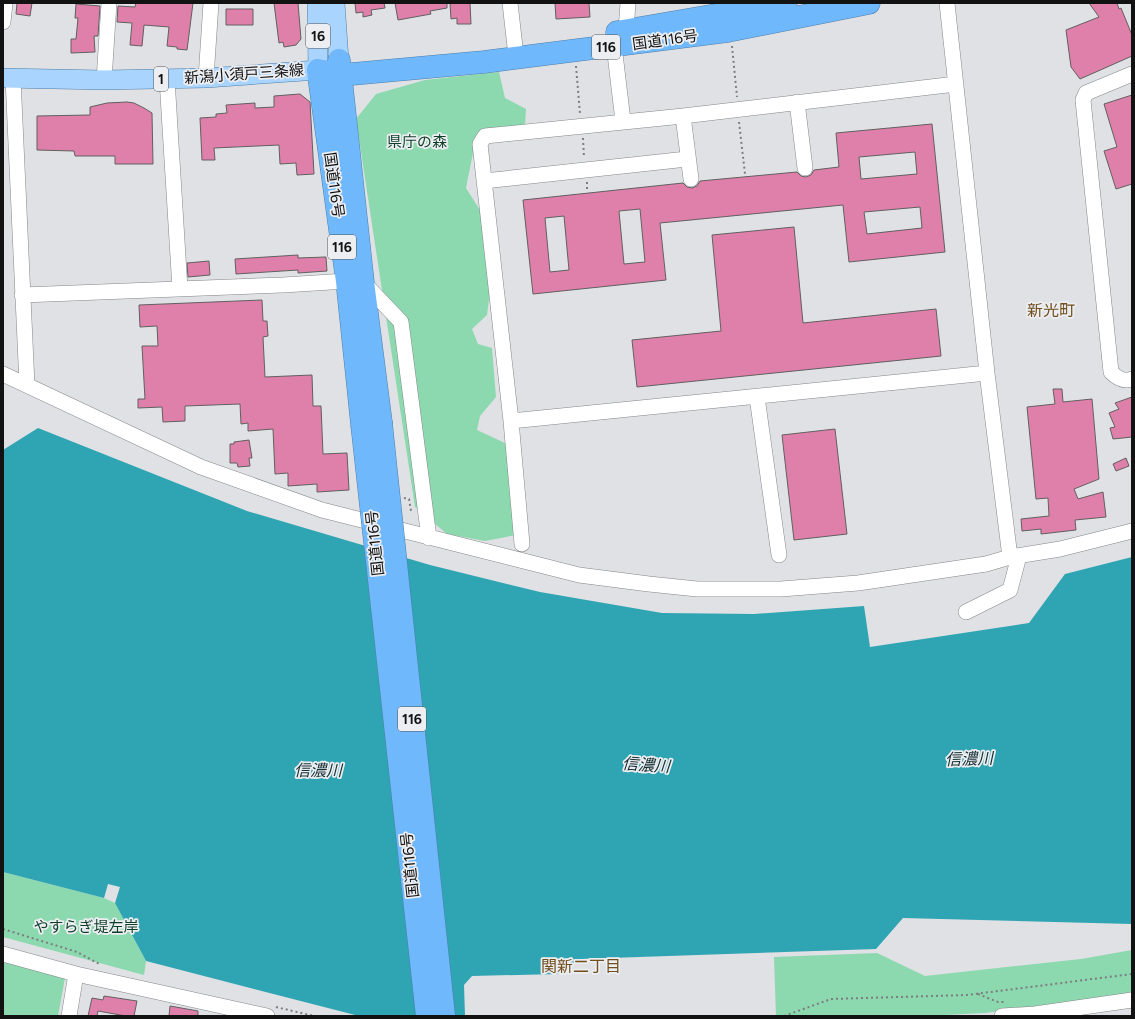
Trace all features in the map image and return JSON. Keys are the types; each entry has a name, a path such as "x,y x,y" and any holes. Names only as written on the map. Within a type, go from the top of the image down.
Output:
{"highway":[{"name":"国道116号","path":"340,68 484,62 786,3"},
{"name":"国道116号","path":"355,281 318,70 581,40 728,31 869,3"},
{"name":"国道116号","path":"340,68 355,281 444,1016"},
{"name":"国道116号","path":"372,424 427,1016"}],"main road":[{"name":"16","path":"317,3 318,70"},
{"name":"16","path":"335,3 340,68"},
{"name":"新潟小須戸三条線","path":"8,78 104,80 206,78 318,70"}],"street":[{"path":"3,22 5,3"},
{"path":"104,80 109,3"},
{"path":"206,78 210,3"},
{"path":"510,3 515,47"},
{"path":"623,121 617,37 628,3"},
{"path":"947,3 987,373 1014,557 1010,590 966,612"},
{"path":"1132,74 1086,92 1083,100 1111,372 1118,379 1132,379"},
{"path":"8,78 27,385"},
{"path":"167,79 180,289"},
{"path":"522,544 511,421 480,144 484,136 683,116 956,84"},
{"path":"797,102 805,168"},
{"path":"683,116 687,159 691,179"},
{"path":"484,180 687,159"},
{"path":"22,295 284,286 355,281 401,322 428,538"},
{"path":"511,421 987,373"},
{"path":"3,374 201,467 322,510 579,575 697,589 781,589 858,582 986,564 1014,557 1060,549 1132,530"},
{"path":"757,397 779,555"},
{"path":"3,954 76,974 247,1014 269,1011"},
{"path":"69,1016 76,974"},
{"path":"1002,1016 1079,1012 1132,1000"}],"path":[{"path":"3,929 77,952 100,965 107,967"},
{"path":"784,1016 831,999 967,995 1132,974"},
{"path":"269,1011 314,1016"}],"green space":[{"name":"県庁の森","path":"499,72 505,98 526,109 525,126 505,131 477,133 466,188 485,218 492,275 487,315 472,329 478,344 492,348 496,397 480,416 477,430 507,444 516,535 485,541 447,534 415,507 356,119 376,94 425,80"},
{"name":"やすらぎ堤左岸","path":"3,872 104,898 115,903 146,961 144,975 3,937"},
{"path":"1132,950 1132,992 1102,998 985,1013 924,1016 776,1016 774,957 877,953 925,976 1081,959"},
{"path":"3,961 65,978 58,1016 3,1016"}],"water":[{"name":"信濃川","path":"38,428 247,511 430,565 540,592 662,613 754,614 864,606 870,647 1029,623 1065,574 1132,557 1132,924 903,918 876,949 580,959 558,974 472,976 464,985 465,1016 359,1016 146,961 115,903 120,887 108,884 104,898 3,872 3,450"}],"building":[{"path":"17,3 32,3 30,16 16,14"},
{"path":"136,3 193,3 187,50 167,46 169,27 144,25 142,46 130,45 132,23 117,22 118,6 135,7"},
{"path":"274,3 298,3 301,39 296,45 284,47 283,42 279,43"},
{"path":"355,3 384,3 385,8 371,10 372,15 363,17 363,12 356,13"},
{"path":"395,3 447,3 447,8 430,11 431,14 398,20"},
{"path":"450,3 470,3 471,24 457,24 457,18 451,19"},
{"path":"555,3 589,3 590,17 556,19"},
{"path":"1089,3 1117,3 1119,9 1121,8 1132,35 1132,56 1080,79 1071,67 1066,30 1099,17"},
{"path":"76,4 100,6 98,36 94,36 95,52 71,53 71,39 76,39 78,18 75,18"},
{"path":"226,9 253,9 253,25 226,25"},
{"path":"300,94 310,102 314,174 297,175 296,163 280,164 279,145 214,148 215,160 202,160 200,118 216,117 216,114 227,113 226,105 255,103 255,108 274,107 274,96"},
{"path":"1132,95 1132,184 1116,189 1104,151 1117,147 1104,104"},
{"path":"107,103 134,103 152,113 153,164 115,164 115,156 75,156 74,151 37,150 37,116 90,115 90,107"},
{"path":"932,124 945,252 849,262 843,205 660,223 666,280 533,294 523,200 683,183 687,187 692,188 697,186 700,181 797,172 801,176 806,177 811,175 814,170 839,167 836,133","holes":["915,152 917,174 861,179 859,157","920,207 922,228 867,234 864,212","640,209 645,262 624,264 619,211","564,216 569,270 550,272 545,218"]},
{"path":"794,227 803,323 936,309 941,356 637,387 632,340 721,331 712,235"},
{"path":"298,255 298,258 326,257 327,271 298,273 298,270 236,274 235,259"},
{"path":"209,261 210,275 188,277 187,263"},
{"path":"262,300 263,321 267,321 268,336 263,337 265,377 312,375 313,406 321,406 323,454 347,453 349,490 317,492 317,484 288,486 288,473 275,474 273,429 248,431 248,423 241,424 240,404 185,406 185,421 163,422 162,407 138,408 138,399 145,399 142,346 158,346 157,326 140,327 139,305"},
{"path":"1053,389 1062,389 1063,402 1092,399 1099,479 1074,489 1078,499 1103,492 1106,517 1075,520 1076,530 1041,534 1041,529 1022,531 1021,519 1049,516 1048,498 1036,499 1027,407 1055,404"},
{"path":"1132,397 1132,437 1113,439 1110,428 1115,427 1109,413 1119,409 1115,403"},
{"path":"835,429 847,534 794,540 782,435"},
{"path":"249,440 252,458 249,458 250,466 238,467 237,463 230,463 230,444"},
{"path":"1126,458 1129,466 1116,471 1113,464"},
{"path":"104,996 137,1001 134,1016 98,1011 97,1016 88,1016 92,998 103,1000"},
{"path":"170,1006 198,1011 198,1016 169,1016"}],"district":[{"name":"新光町","path":"1051,310"},
{"name":"関新二丁目","path":"581,966"}]}
